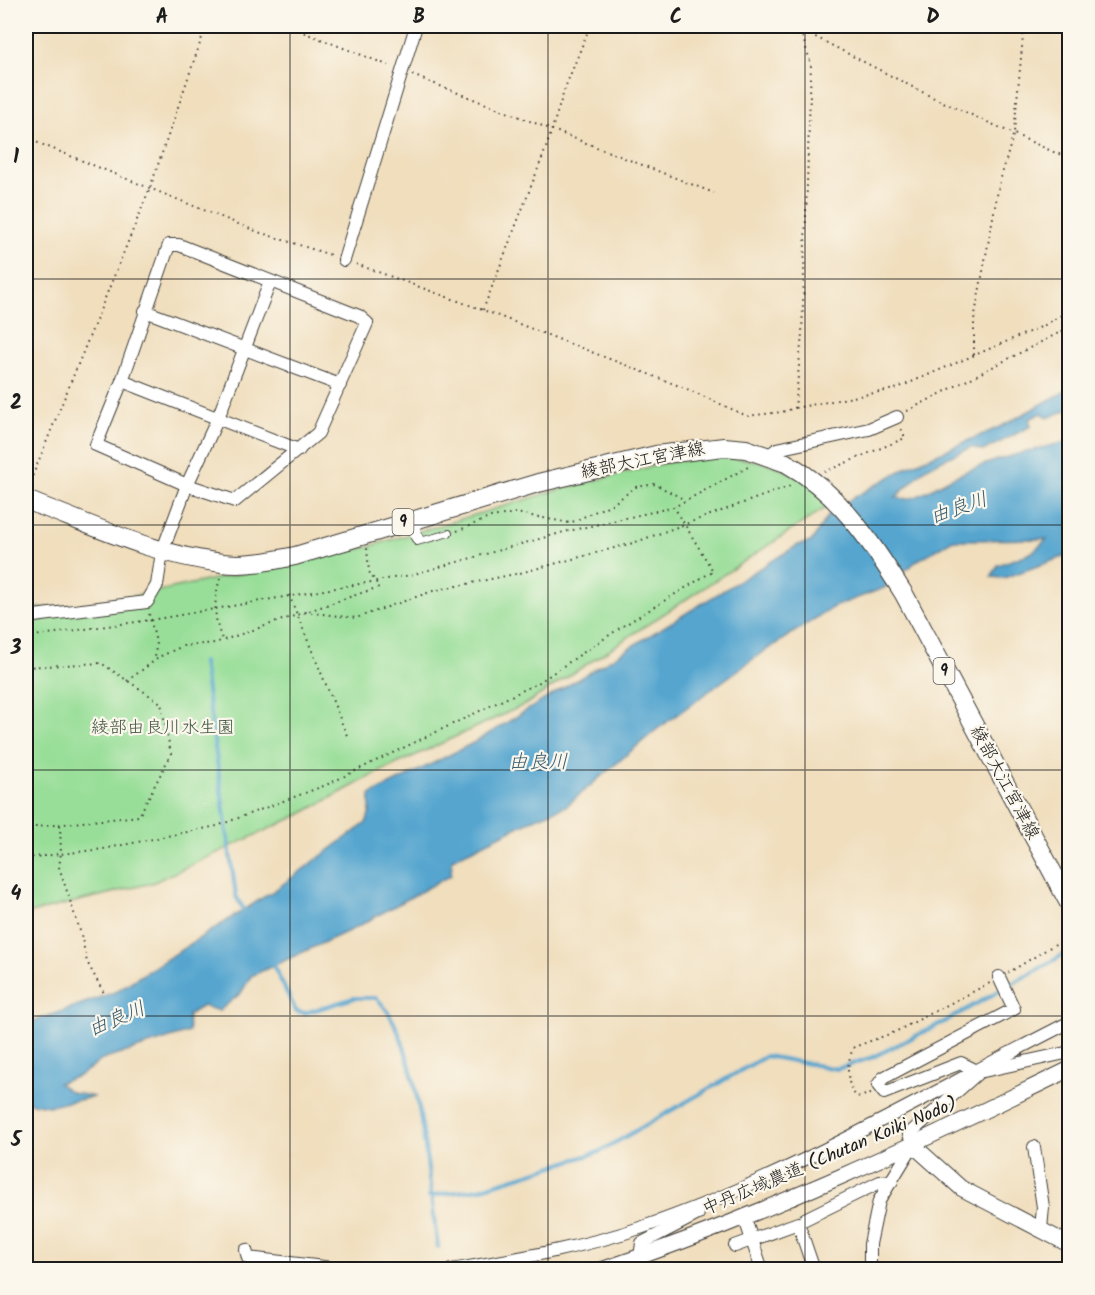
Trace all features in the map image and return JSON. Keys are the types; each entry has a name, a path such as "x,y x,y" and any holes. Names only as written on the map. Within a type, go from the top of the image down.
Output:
{"main road":[{"name":"綾部大江宮津線","path":"26,500 162,552 223,563 255,563 295,556 372,531 414,529 538,483 656,455 724,447 747,449 768,456 786,463 825,489 879,554 904,594 1070,905"}],"street":[{"path":"345,260 416,26"},
{"path":"168,245 179,245 365,319 365,328 318,434 240,499 231,500 187,485 97,447 145,311 168,245"},
{"path":"26,616 147,602 157,585 162,552 187,485 218,418 270,282"},
{"path":"145,311 340,385"},
{"path":"122,381 299,450"},
{"path":"768,456 777,449 869,429 897,417"},
{"path":"978,1070 961,1063 884,1093 880,1090 879,1085 883,1078 1014,1009 999,978"},
{"path":"452,1269 516,1259 640,1228 703,1205 776,1175 1070,1022"},
{"path":"1070,1052 978,1070 909,1134 914,1145 961,1188 1070,1245"},
{"name":"中丹広域農道 (Chutan Koiki Nodo)","path":"601,1269 640,1257 744,1216 914,1145 1070,1069"},
{"path":"870,1269 870,1244 879,1201 914,1145"},
{"path":"1034,1147 1043,1207 1041,1229"},
{"path":"838,1177 850,1197"},
{"path":"805,1219 880,1182 891,1181"},
{"path":"640,1257 642,1243 705,1210 703,1205"},
{"path":"744,1216 762,1269"},
{"path":"735,1246 798,1223 814,1269"},
{"path":"246,1250 248,1258 349,1269"},
{"path":"26,1269 31,1269"}],"lane":[{"path":"414,529 417,542 449,533"}],"path":[{"path":"26,492 150,188 206,26"},
{"path":"287,26 714,193"},
{"path":"483,310 590,26"},
{"path":"794,26 932,97 1058,153 1070,156"},
{"path":"974,355 974,321 999,185 1014,132 1024,26"},
{"path":"795,408 802,334 811,64 799,27"},
{"path":"26,138 258,232 345,260 483,310 687,389 747,416 782,412 895,389 1043,326 1070,310"},
{"path":"823,473 905,438 897,417 1070,327"},
{"path":"26,637 151,620 411,575 564,532 674,507 768,456"},
{"path":"305,612 356,618 432,591 520,573 633,543 802,481"},
{"path":"449,533 491,517 516,513 570,523 614,504 636,487 655,484 686,501"},
{"path":"26,858 103,849 217,826 326,785 538,683 713,571 674,507"},
{"path":"127,681 155,660 183,646 222,640 379,587 369,572 367,547 372,531"},
{"path":"222,640 216,625 215,609 223,563"},
{"path":"289,595 348,738"},
{"path":"147,602 156,642 155,660"},
{"path":"26,667 101,663 161,703 171,754 139,816 26,828"},
{"path":"60,824 62,853 59,867 81,934 87,962 104,993"},
{"path":"880,1090 857,1097 851,1091 848,1059 854,1047 895,1032 999,978 1070,935"}],"green space":[{"name":"綾部由良川水生園","path":"712,456 764,463 790,472 833,503 526,704 373,775 301,814 152,883 26,914 26,609 97,604 367,547 568,487 666,463"}],"water":[{"name":"由良川","path":"1069,389 1069,409 1048,418 1042,413 1029,419 1031,426 983,451 971,447 927,467 896,497 912,498 986,464 1069,441 1069,555 1004,578 991,577 998,565 1031,553 1047,539 953,540 918,560 884,588 833,607 760,654 656,730 566,806 452,859 451,875 353,929 251,976 241,993 219,1011 203,1006 188,1015 189,1032 102,1060 79,1076 58,1083 71,1092 94,1097 48,1106 26,1102 26,1024 115,992 275,890 366,823 370,812 370,795 475,742 798,545 811,542 832,510 909,466 1002,426"}],"waterway":[{"path":"203,662 236,896 246,914"},
{"path":"429,1196 479,1189 599,1152 766,1056 837,1069 873,1057 944,1022 1070,951"},
{"path":"272,963 296,1011 305,1013 354,998 376,998 391,1017 413,1078 426,1152 438,1247"}]}
